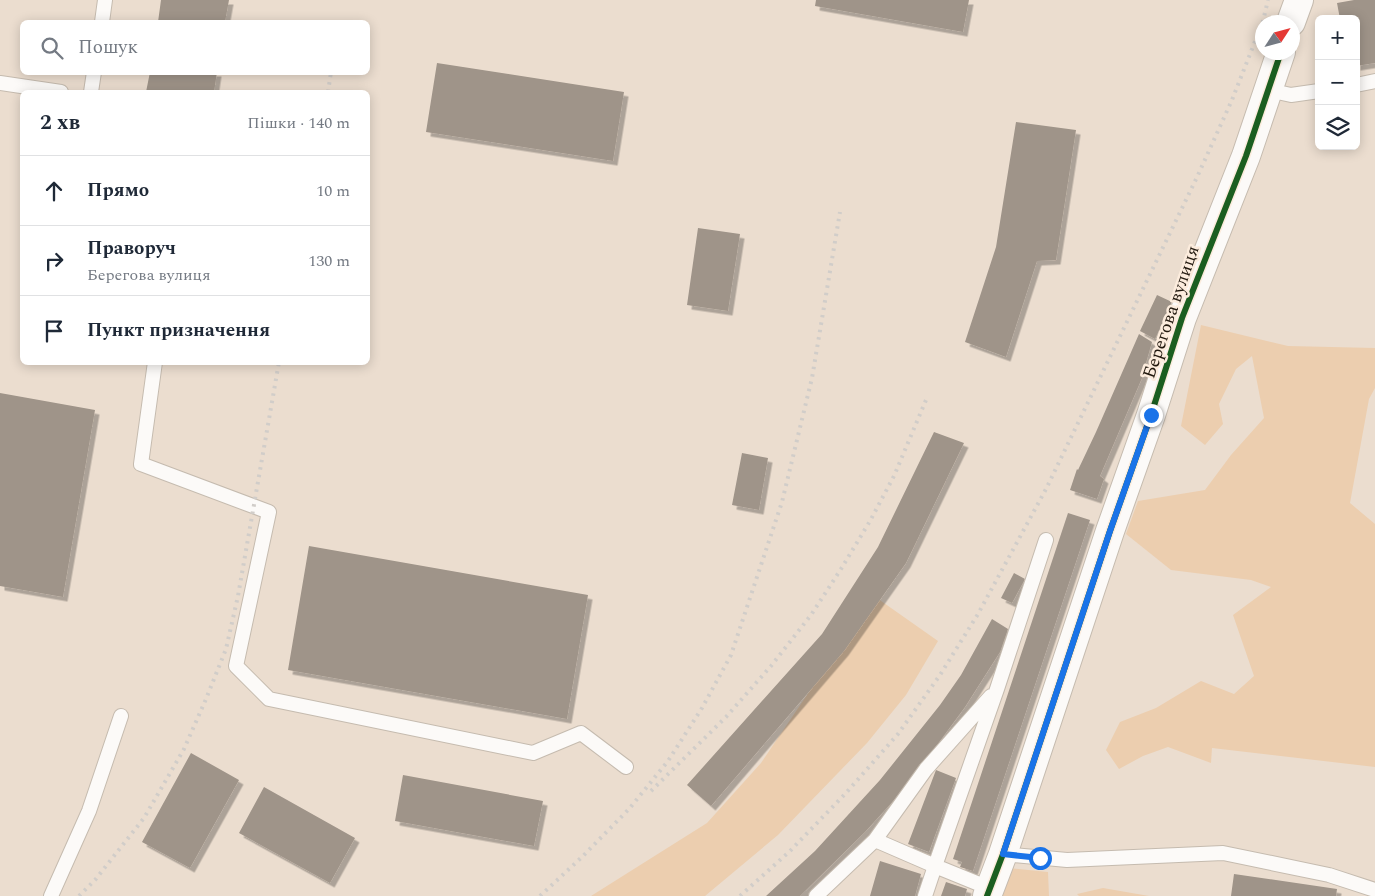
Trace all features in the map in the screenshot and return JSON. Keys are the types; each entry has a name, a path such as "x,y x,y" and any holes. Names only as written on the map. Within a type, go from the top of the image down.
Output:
{"street":[{"path":"1294,15 1299,0"},
{"name":"Берегова вулиця","path":"988,892 1003,854 1182,318 1246,156 1278,60"}],"lane":[{"path":"102,20 105,0"},
{"path":"91,90 94,75"},
{"path":"1360,83 1375,81"},
{"path":"0,83 47,90"},
{"path":"1268,90 1291,96 1315,92"},
{"path":"155,365 141,464 269,512 236,666 270,699 533,754 581,733 626,767"},
{"path":"925,896 997,689 1046,540"},
{"path":"816,896 875,840 926,769 997,689"},
{"path":"51,896 89,811 121,716"},
{"path":"875,840 988,892"},
{"path":"1003,854 1067,860 1223,853 1329,875 1375,890"}],"shaded area":[{"path":"1201,325 1288,346 1375,348 1375,388 1369,399 1350,503 1375,524 1375,767 1212,748 1211,763 1168,747 1143,756 1119,769 1106,750 1120,722 1156,708 1201,681 1234,694 1254,676 1233,615 1271,587 1251,580 1171,570 1126,534 1138,501 1205,490 1231,455 1264,418 1252,356 1236,369 1219,404 1223,424 1205,445 1181,426"},
{"path":"874,596 938,641 906,695 867,743 778,835 705,896 591,896 707,823 761,763"},
{"path":"1009,868 1048,872 1049,896 996,896"},
{"path":"1103,888 1149,896 1079,896 1077,894"}],"building":[{"path":"161,0 229,0 225,20 158,20"},
{"path":"816,0 969,0 963,32 815,6"},
{"path":"1354,0 1375,0 1375,63 1360,65 1360,15 1339,15 1337,3"},
{"path":"437,63 624,92 613,161 426,132"},
{"path":"149,75 217,75 214,90 146,90"},
{"path":"1016,122 1076,130 1056,260 1037,261 1006,357 965,342 996,247"},
{"path":"698,228 740,234 728,311 687,305"},
{"path":"1157,295 1172,302 1155,339 1140,331"},
{"path":"1139,334 1152,342 1146,363 1148,364 1100,476 1104,479 1097,499 1070,490 1077,469 1096,432"},
{"path":"0,393 95,410 63,597 0,586"},
{"path":"934,432 964,443 906,563 844,651 711,806 687,785 822,634 878,547"},
{"path":"742,453 768,458 759,510 732,505"},
{"path":"1068,513 1090,520 973,871 960,867 962,862 953,859"},
{"path":"309,546 588,595 567,719 288,670"},
{"path":"1014,573 1025,579 1012,603 1001,598"},
{"path":"992,619 1008,629 1000,652 965,707 895,799 865,832 800,896 766,896 815,851 880,780 940,705 961,675"},
{"path":"191,753 239,780 190,868 142,842"},
{"path":"936,770 956,778 929,852 908,844"},
{"path":"403,775 543,801 534,846 395,821"},
{"path":"264,787 355,838 330,883 239,833"},
{"path":"880,861 921,874 915,896 870,896"},
{"path":"1234,874 1337,889 1336,896 1231,896"},
{"path":"946,882 967,889 965,896 941,896"}],"railway":[{"path":"740,896 790,851 846,793 898,734 940,675 978,614 1046,489 1198,175 1232,100 1263,21 1268,0"},
{"path":"328,90 331,75"},
{"path":"540,896 629,809 668,761 702,708 731,655 782,502 812,378 840,212"},
{"path":"79,896 95,880 144,818 184,749 226,649 238,596 278,365"},
{"path":"651,791 726,717 771,666 811,615 870,521 894,476 926,400"}],"cycle path":[{"path":"987,896 1003,854 1182,318 1246,156 1278,60"}],"route":[{"path":"1040,858 1003,854 1110,531 1151,415"}]}
